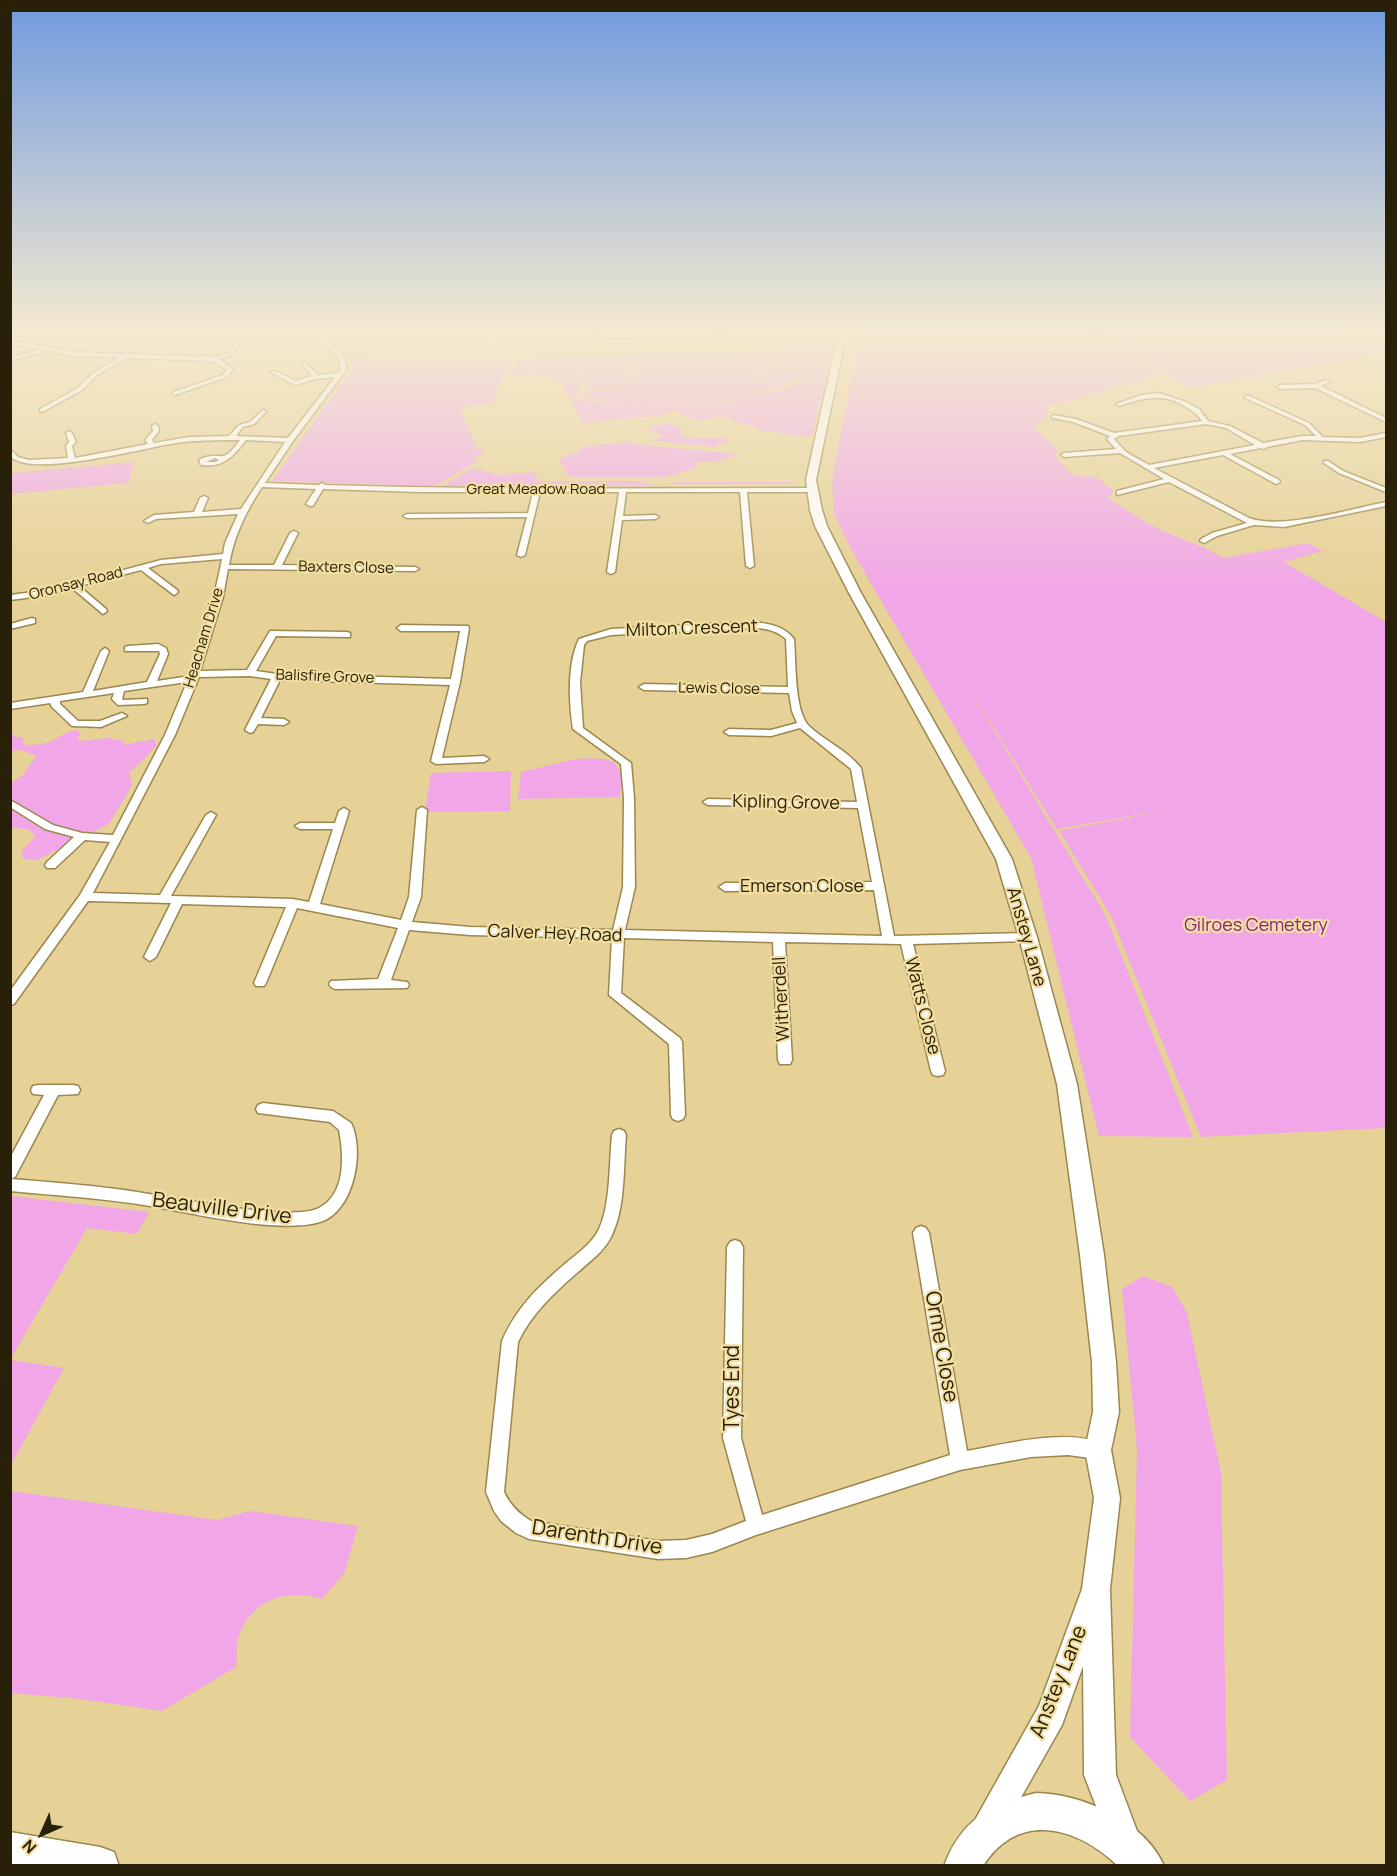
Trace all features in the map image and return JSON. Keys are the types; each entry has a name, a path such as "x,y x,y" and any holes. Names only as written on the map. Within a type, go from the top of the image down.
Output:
{"highway":[{"path":"965,1856 1012,1815 1057,1810 1092,1821 1135,1855"},
{"path":"10,1851 100,1866"}],"main road":[{"name":"Anstey Lane","path":"825,418 811,490 821,526 855,593 1004,859 1028,937 1067,1084 1081,1166 1104,1362 1106,1412 1098,1450 1107,1498 1096,1589 1100,1775 1135,1855"},
{"name":"Anstey Lane","path":"965,1856 1051,1714 1096,1589"}],"street":[{"path":"230,439 242,426 252,423 257,418"},
{"name":"Heacham Drive","path":"10,1001 17,996 85,897 117,839 165,744 194,676 219,597 226,556 243,511 262,485 261,481 308,418"},
{"path":"1058,418 1074,420 1113,435 1206,422 1228,427 1264,447"},
{"path":"1202,418 1206,422"},
{"path":"1294,418 1307,423 1321,438"},
{"path":"153,446 148,440 156,431 155,426"},
{"path":"69,433 73,442 69,446 72,459"},
{"path":"1113,435 1111,441 1121,451 1170,480 1253,523 1279,525 1386,504"},
{"path":"1148,467 1264,447 1302,438 1360,440 1386,435"},
{"path":"10,451 16,458 32,462 107,456 186,439 290,440"},
{"path":"202,460 203,464 213,465 223,462 224,458 231,455 244,439"},
{"path":"1064,456 1121,451"},
{"path":"1224,453 1276,482"},
{"path":"1326,462 1341,472 1386,490"},
{"path":"1120,494 1170,480"},
{"name":"Great Meadow Road","path":"262,485 322,485 419,490 811,490"},
{"path":"310,504 322,485"},
{"path":"611,572 623,489"},
{"path":"743,489 750,567"},
{"path":"520,555 537,490"},
{"path":"196,514 204,498"},
{"path":"148,521 154,518 243,511"},
{"path":"407,516 531,515"},
{"path":"620,518 655,517"},
{"path":"1204,541 1210,536 1239,530 1253,523"},
{"name":"Baxters Close","path":"277,567 294,533"},
{"name":"Oronsay Road","path":"10,598 74,586 172,560 226,556"},
{"name":"Oronsay Road","path":"142,567 174,592"},
{"name":"Baxters Close","path":"224,567 415,569"},
{"path":"74,586 103,611"},
{"path":"10,627 32,621"},
{"name":"Milton Crescent","path":"618,936 629,887 629,798 626,763 578,729 574,705 580,642 588,636 610,632 765,625 786,633 790,639 796,707 801,725"},
{"path":"401,628 465,628 436,761 484,759"},
{"path":"250,673 274,630 347,636"},
{"path":"128,649 158,647 163,650 164,654 151,684"},
{"path":"86,695 105,651"},
{"name":"Balisfire Grove","path":"10,706 55,701 194,676 250,673 277,677 455,682"},
{"path":"277,677 253,725 284,722"},
{"name":"Lewis Close","path":"644,687 794,690"},
{"path":"120,690 117,699 122,703 144,701"},
{"path":"55,701 55,705 75,724 101,724 122,716"},
{"path":"729,732 771,733 801,725 849,760 856,768 889,940"},
{"name":"Kipling Grove","path":"708,802 863,805"},
{"path":"11,803 49,827 82,836 117,839"},
{"path":"383,984 415,897 422,810"},
{"path":"314,906 344,811"},
{"path":"164,898 211,815"},
{"path":"300,826 339,826"},
{"path":"51,865 82,836"},
{"name":"Emerson Close","path":"725,887 879,886"},
{"name":"Calver Hey Road","path":"85,897 292,903 404,925 470,931 779,939 906,940 1028,937"},
{"path":"150,957 179,899"},
{"path":"260,983 292,903"},
{"path":"618,936 615,995 675,1042 678,1114"},
{"name":"Witherdell","path":"779,939 785,1060"},
{"name":"Watts Close","path":"906,940 938,1071"},
{"path":"335,984 403,985"},
{"path":"38,1090 73,1090"},
{"path":"10,1173 54,1090"},
{"name":"Beauville Drive","path":"10,1185 135,1197 289,1220 318,1216 330,1210 338,1202 349,1165 350,1144 346,1127 333,1117 263,1109"},
{"name":"Darenth Drive","path":"619,1136 610,1221 603,1235 593,1248 532,1304 519,1320 510,1341 495,1492 501,1509 513,1521 529,1530 658,1550 686,1549 712,1543 756,1526 960,1461 1030,1448 1068,1446 1098,1450"},
{"name":"Orme Close","path":"921,1233 960,1461"},
{"name":"Tyes End","path":"735,1247 732,1438 756,1526"}],"green space":[{"path":"317,418 464,418 476,447 474,448 486,451 473,459 478,461 434,486 272,481"},
{"path":"580,418 638,418 583,423"},
{"path":"690,418 715,418 707,420"},
{"path":"725,418 816,418 812,437 764,431"},
{"name":"Gilroes Cemetery","path":"844,418 1046,418 1033,427 1059,452 1054,454 1069,472 1077,476 1097,477 1114,491 1108,497 1109,499 1134,515 1223,558 1308,543 1323,551 1284,562 1386,622 1386,1128 1201,1137 1111,916 1059,831 1177,808 1057,829 958,671 1106,916 1193,1137 1099,1136 1031,858 852,551 834,514 832,483"},
{"path":"668,423 682,429 682,434 688,436 730,440 715,447 652,441 663,437 648,428"},
{"path":"624,442 740,454 716,462 696,462 696,468 666,477 571,477 567,475 559,459 579,451 580,447"},
{"path":"135,462 128,483 11,494 11,473"},
{"path":"472,468 500,475 534,472 538,481 637,481 655,485 441,487"},
{"path":"675,482 793,482 798,484 669,484"},
{"path":"11,730 14,736 24,738 22,742 28,746 49,742 76,730 81,733 77,739 81,741 108,738 124,741 123,745 154,739 157,745 129,772 132,785 109,824 37,860 23,859 22,851 35,837 29,829 11,828 10,783 24,774 37,756 20,750 11,751"},
{"path":"575,759 606,760 617,766 621,783 620,797 518,799 521,772"},
{"path":"511,771 510,811 425,812 431,773"},
{"path":"11,1196 149,1212 137,1234 87,1228 11,1358"},
{"path":"1143,1276 1172,1287 1187,1313 1221,1473 1227,1780 1190,1801 1130,1737 1137,1450 1122,1289"},
{"path":"10,1360 64,1368 11,1465"},
{"path":"11,1491 217,1520 250,1511 358,1526 344,1574 322,1599 294,1595 269,1601 258,1608 242,1629 237,1643 236,1667 162,1711 80,1699 11,1693"}]}
